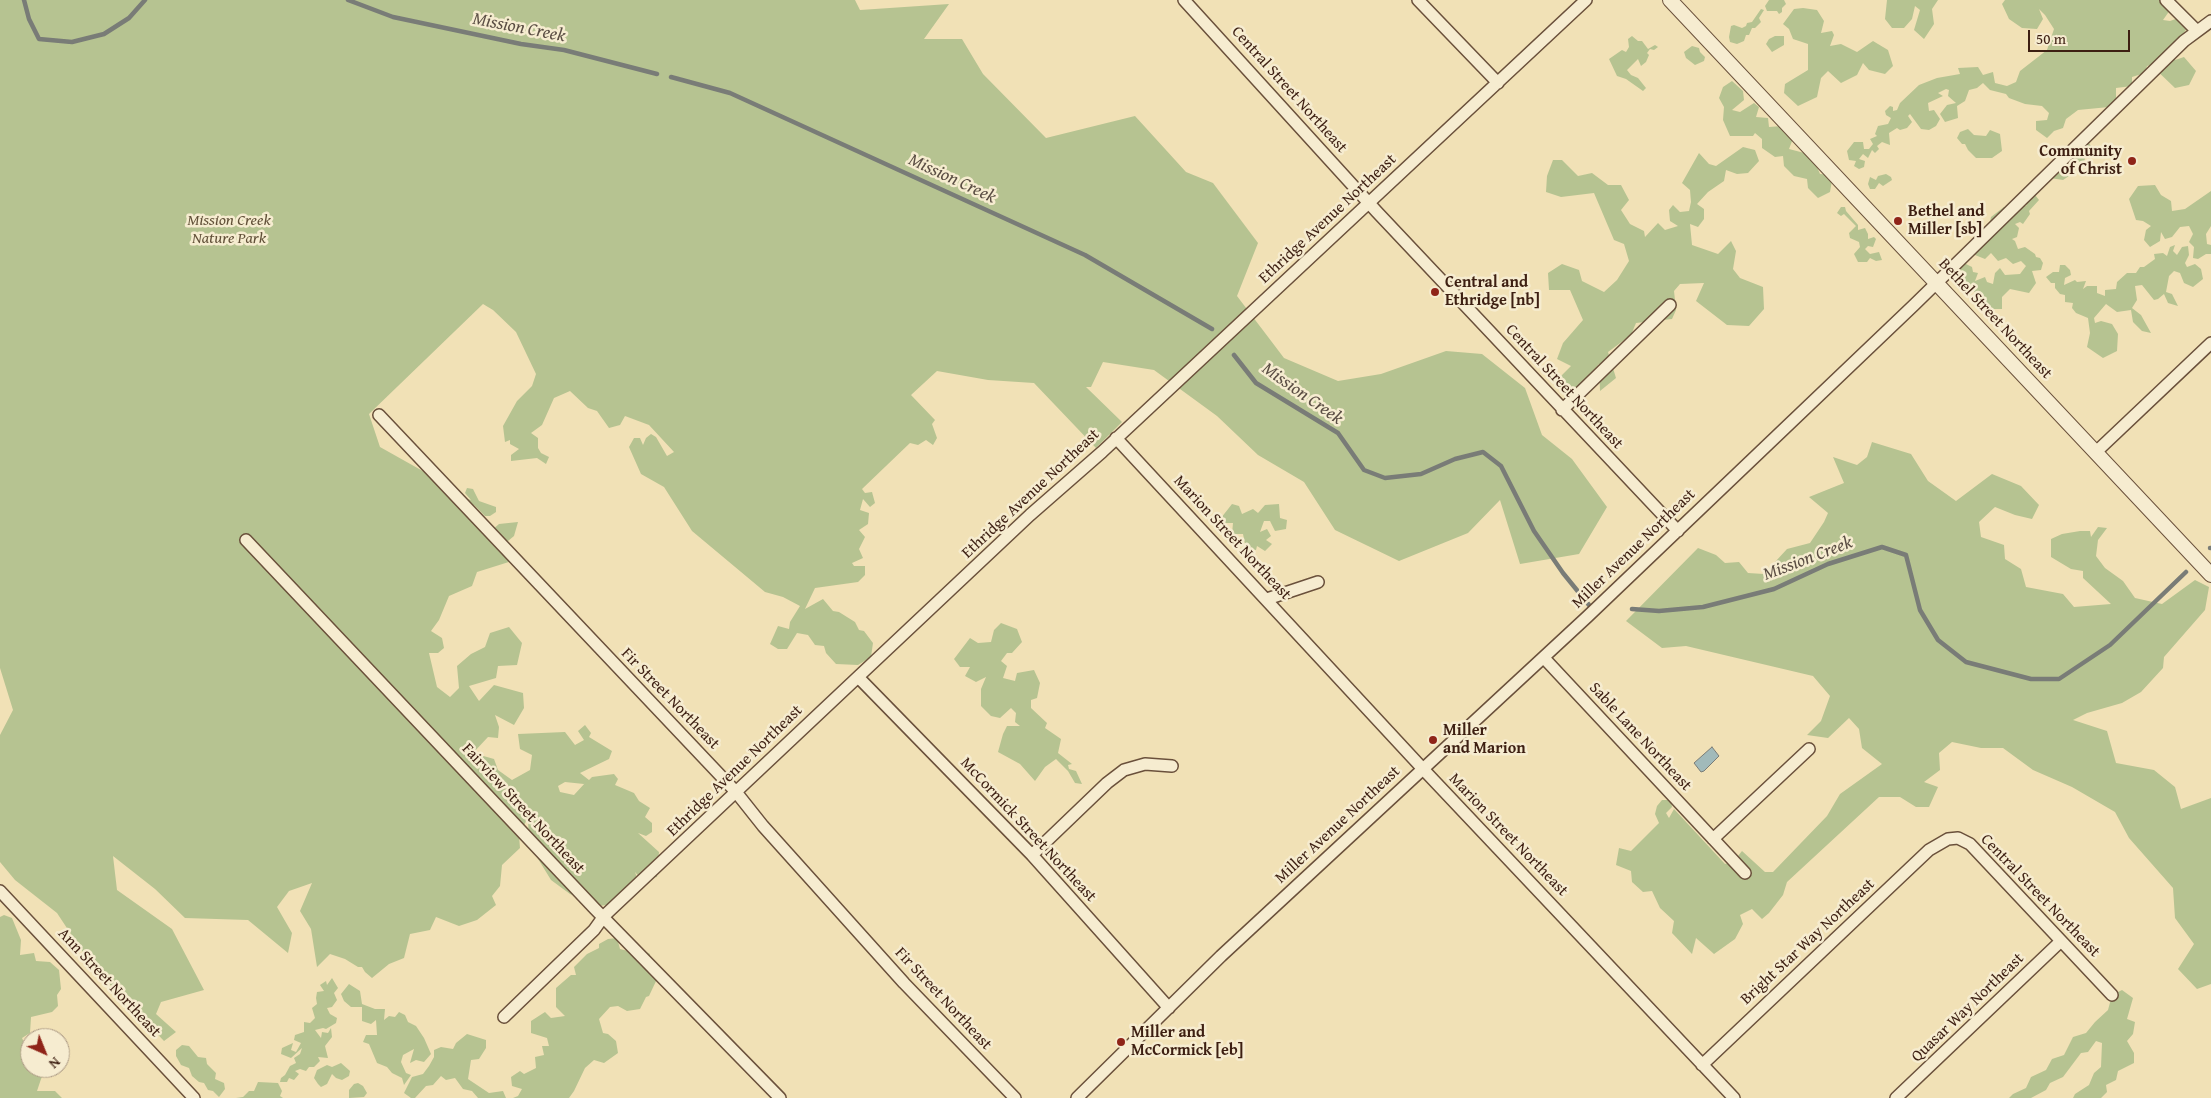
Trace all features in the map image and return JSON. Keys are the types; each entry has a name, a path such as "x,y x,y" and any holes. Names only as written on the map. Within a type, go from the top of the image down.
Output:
{"street":[{"name":"Central Street Northeast","path":"1184,0 1370,204 1678,531"},
{"path":"1418,0 1498,83"},
{"name":"Ethridge Avenue Northeast","path":"504,1017 594,930 604,916 1030,515 1370,204 1586,0"},
{"name":"Bethel Street Northeast","path":"1670,0 2211,575"},
{"path":"2166,0 2197,31"},
{"name":"Miller Avenue Northeast","path":"1076,1098 1228,950 1544,658 1678,531 2184,41 2211,20"},
{"path":"1562,410 1670,305"},
{"path":"2096,452 2211,342"},
{"name":"Fir Street Northeast","path":"379,415 736,792 763,826 904,983 1015,1098"},
{"name":"Marion Street Northeast","path":"1116,438 1423,769 1734,1098"},
{"name":"Fairview Street Northeast","path":"246,540 780,1098"},
{"path":"1267,599 1318,582"},
{"name":"Sable Lane Northeast","path":"1544,658 1745,873"},
{"name":"McCormick Street Northeast","path":"858,677 1032,855 1169,1008"},
{"path":"1713,839 1809,749"},
{"path":"1032,855 1106,783 1124,770 1145,764 1172,766"},
{"name":"Central Street Northeast","path":"1937,844 1948,839 1958,838 1970,844 2112,995"},
{"name":"Bright Star Way Northeast","path":"1702,1065 1937,844"},
{"name":"Ann Street Northeast","path":"0,891 194,1098"},
{"name":"Quasar Way Northeast","path":"1896,1098 2061,942"}],"green space":[{"name":"Mission Creek Nature Park","path":"0,0 855,0 860,10 949,4 924,39 962,39 983,74 1046,138 1135,116 1186,172 1213,183 1258,243 1237,296 1284,358 1338,381 1381,374 1446,351 1482,354 1525,388 1542,435 1572,459 1607,507 1579,554 1520,564 1500,500 1468,533 1399,561 1335,530 1304,482 1258,455 1217,416 1154,370 1103,362 1091,387 1086,387 1122,422 1096,448 1034,383 988,380 937,371 911,395 935,420 932,424 937,438 933,445 926,440 918,445 910,443 862,489 865,493 872,492 875,503 870,507 863,499 860,510 869,513 868,524 859,530 865,537 859,549 863,558 852,563 854,566 865,566 865,575 858,582 815,588 805,609 823,599 833,611 839,612 855,622 859,630 864,631 873,643 871,657 858,665 836,664 826,653 824,646 815,645 808,635 797,633 787,649 778,649 770,644 778,626 789,629 790,622 800,606 783,597 765,592 692,531 664,487 641,474 629,447 634,438 640,438 643,445 646,438 651,434 656,437 667,456 674,452 649,425 625,416 620,425 609,428 597,411 588,408 570,391 554,398 542,425 531,433 538,438 538,448 541,453 549,457 546,464 537,458 511,461 511,455 519,449 510,444 510,440 505,442 503,426 517,401 532,386 536,374 516,332 493,310 483,304 369,414 380,447 437,479 445,494 450,493 471,500 465,493 467,488 473,489 479,501 496,507 496,512 490,516 485,516 474,505 465,513 468,519 476,517 491,531 499,524 518,522 514,536 508,541 512,561 477,572 472,586 449,596 439,620 431,631 442,638 444,648 438,653 429,653 437,687 450,697 459,688 457,666 471,654 485,647 490,633 509,627 522,643 517,665 498,666 496,678 469,686 479,701 494,685 523,693 524,708 514,725 495,715 499,727 498,738 488,737 473,753 494,759 498,770 512,780 530,770 532,755 520,749 518,734 565,732 575,745 584,740 578,731 585,725 591,733 589,737 612,751 609,759 580,773 589,780 592,777 614,774 618,779 615,785 634,793 639,801 650,808 645,817 652,823 652,832 646,836 638,833 659,852 657,877 641,879 635,872 638,880 626,902 586,908 584,900 570,894 551,880 529,844 528,817 519,836 520,848 502,865 500,886 492,896 496,905 477,920 459,926 436,917 430,930 410,934 404,958 389,964 372,978 362,967 358,967 345,959 330,954 317,967 311,929 300,911 312,883 289,891 277,907 292,933 288,953 248,920 185,918 155,889 113,856 117,890 172,929 204,990 161,1002 156,1014 176,1032 164,1041 92,966 57,913 15,880 0,862 0,735 13,710 0,668","holes":["565,782 584,784 574,795 560,792 558,786"]},
{"path":"1769,0 1784,0 1786,4 1782,8 1782,12 1779,14 1777,11 1767,11 1765,6"},
{"path":"1887,0 1938,0 1932,9 1934,24 1924,39 1914,30 1920,10 1915,6 1912,19 1904,28 1892,28 1885,19"},
{"path":"2005,0 2175,0 2175,3 2163,20 2170,21 2187,15 2187,28 2180,39 2174,43 2177,52 2175,60 2184,57 2196,71 2189,85 2175,88 2151,65 2147,66 2145,73 2132,77 2132,86 2116,88 2116,98 2109,107 2078,110 2066,119 2063,128 2054,131 2047,138 2036,130 2036,121 2047,120 2049,113 2042,106 2025,104 2009,98 2006,94 1990,90 1983,83 1977,88 1969,90 1965,101 1957,106 1958,118 1945,122 1940,114 1947,105 1956,103 1948,96 1949,90 1946,89 1938,93 1943,96 1928,103 1929,111 1934,110 1940,119 1936,126 1929,130 1921,129 1910,114 1908,116 1912,122 1907,128 1900,130 1897,128 1889,133 1890,145 1882,142 1877,146 1879,149 1875,153 1872,150 1868,158 1863,154 1859,159 1865,161 1864,167 1859,169 1854,166 1856,161 1849,160 1847,151 1854,142 1863,142 1864,149 1869,149 1873,144 1870,139 1877,136 1875,134 1878,126 1888,124 1891,118 1886,115 1885,111 1890,106 1893,107 1893,111 1897,110 1900,103 1919,85 1937,78 1960,74 1958,68 1978,67 1983,75 1993,72 1995,83 2007,86 2016,82 2020,71 2047,50 2054,29 2045,15 2039,9 2043,19 2037,29 2022,28 2009,19 2002,4"},
{"path":"1761,9 1764,10 1759,18 1761,22 1755,28 1752,28 1744,41 1737,44 1730,42 1731,26 1734,25 1742,28 1746,26 1747,23 1752,22"},
{"path":"1794,9 1817,10 1824,21 1821,33 1832,31 1834,35 1830,46 1841,44 1857,52 1873,41 1888,50 1893,66 1885,74 1869,70 1863,63 1857,75 1841,83 1828,71 1821,78 1817,97 1798,106 1784,93 1785,84 1808,70 1808,44 1793,39 1789,29 1783,24"},
{"path":"1632,36 1638,41 1642,41 1648,49 1655,45 1658,47 1654,50 1650,49 1647,53 1649,55 1646,62 1641,66 1638,59 1627,70 1631,75 1638,78 1646,88 1643,91 1626,79 1617,76 1609,59 1622,50 1626,52 1629,47 1628,39"},
{"path":"1775,36 1784,36 1784,45 1772,52 1766,44 1769,39"},
{"path":"1692,46 1699,48 1705,57 1704,61 1695,65 1686,58 1684,52"},
{"path":"1732,81 1743,91 1744,100 1732,110 1740,112 1754,103 1759,107 1756,117 1768,118 1769,127 1782,126 1794,136 1789,149 1812,155 1820,174 1833,175 1830,192 1818,198 1808,188 1807,179 1794,176 1784,166 1783,156 1775,157 1762,148 1762,139 1755,133 1753,136 1730,136 1723,120 1724,107 1719,98 1723,87"},
{"path":"1968,129 1974,135 1986,136 1990,130 2000,134 2002,151 1992,158 1976,158 1965,144 1962,144 1957,138 1960,132"},
{"path":"2083,142 2089,143 2092,148 2092,155 2083,153 2085,159 2080,169 2072,170 2072,174 2063,180 2050,178 2063,164 2069,164 2072,155"},
{"path":"1743,147 1755,150 1759,161 1748,173 1737,174 1726,170 1724,181 1708,192 1697,204 1704,209 1704,219 1698,227 1690,224 1692,245 1718,254 1731,241 1736,251 1733,269 1740,278 1763,287 1764,309 1749,326 1727,325 1696,301 1704,283 1680,284 1674,291 1676,310 1672,319 1636,323 1631,335 1608,352 1616,378 1600,391 1599,364 1575,392 1558,379 1571,366 1557,359 1563,343 1583,320 1570,290 1549,290 1548,273 1562,264 1579,270 1582,281 1604,292 1617,280 1629,261 1624,244 1614,240 1594,193 1561,197 1546,192 1547,176 1553,160 1562,160 1578,176 1592,173 1608,185 1621,185 1629,200 1621,210 1630,224 1644,231 1645,237 1658,223 1665,230 1678,226 1670,221 1669,210 1673,205 1680,212 1689,211 1691,202 1690,190 1682,183 1699,153 1709,164 1716,166"},
{"path":"1886,174 1892,180 1883,186 1879,183 1875,189 1870,189 1868,184 1870,177 1876,180 1878,176"},
{"path":"2155,185 2161,195 2171,201 2172,211 2185,209 2211,191 2211,226 2206,234 2207,244 2211,245 2211,254 2206,254 2198,259 2193,258 2194,247 2189,242 2193,234 2189,226 2180,227 2172,237 2165,239 2161,232 2160,241 2150,247 2144,240 2146,230 2151,226 2143,221 2136,220 2129,199 2138,186"},
{"path":"2035,195 2039,200 2029,211 2030,214 2023,224 2020,222 2015,224 2019,228 2017,237 2012,239 2015,241 2018,249 2025,247 2035,254 2036,257 2040,258 2043,263 2041,270 2032,271 2036,283 2029,293 2010,289 2002,297 2002,309 1989,309 1980,301 1969,283 1959,285 1950,276 1964,263 1972,267 1973,272 1978,273 1975,281 1985,277 1987,282 1993,284 1995,273 2000,268 2005,275 2020,274 2026,266 2021,261 2013,264 2006,258 1998,261 1991,253 1985,259 1975,255 1977,239 1987,237 1991,217 2004,207 2012,215 2016,203 2026,206 2029,197"},
{"path":"1841,207 1845,207 1846,211 1858,225 1858,230 1865,228 1868,239 1874,237 1876,239 1873,247 1868,246 1865,249 1870,254 1879,252 1882,260 1876,261 1870,258 1867,262 1858,262 1854,254 1860,247 1859,242 1850,238 1849,233 1856,226 1844,214 1841,216 1837,213"},
{"path":"2175,245 2173,251 2177,255 2182,247 2188,246 2189,255 2185,263 2187,267 2195,264 2201,269 2203,279 2193,287 2184,283 2180,273 2174,271 2169,276 2166,292 2172,294 2178,306 2168,303 2164,294 2154,300 2142,285 2135,286 2137,300 2132,308 2141,315 2151,333 2142,331 2133,322 2131,310 2117,312 2106,304 2094,318 2095,323 2101,321 2112,324 2118,334 2117,351 2103,358 2087,347 2090,333 2088,318 2076,313 2072,308 2073,303 2065,302 2065,295 2060,294 2055,288 2055,283 2051,283 2046,277 2053,272 2059,272 2060,265 2065,265 2070,270 2071,275 2065,278 2064,285 2075,280 2077,282 2086,281 2083,289 2087,286 2097,286 2097,293 2105,296 2105,290 2116,289 2117,282 2127,273 2136,273 2140,267 2144,267 2155,259 2154,254 2163,253 2167,256 2170,247"},
{"path":"1872,442 1911,454 1928,481 1956,501 1992,474 2021,486 2039,505 2032,519 1995,507 1979,522 1981,537 2004,545 2005,559 2021,569 2026,587 2063,594 2074,607 2111,604 2083,578 2083,571 2071,569 2051,557 2051,539 2062,534 2080,531 2090,531 2091,537 2098,527 2107,528 2098,540 2096,556 2105,568 2123,581 2135,598 2162,604 2195,580 2209,587 2205,610 2164,657 2163,668 2141,692 2122,703 2087,713 2073,720 2107,731 2116,763 2154,770 2175,787 2181,809 2211,798 2211,984 2197,989 2178,969 2194,944 2175,918 2173,888 2129,838 2115,812 2072,787 2033,770 2003,748 1981,748 1952,742 1939,753 1940,770 1924,782 1938,787 1929,807 1916,807 1900,797 1879,797 1787,882 1783,895 1762,919 1752,909 1740,915 1743,924 1735,939 1714,954 1696,938 1692,954 1672,933 1674,921 1660,908 1652,891 1643,892 1632,882 1631,871 1616,865 1619,848 1631,851 1659,823 1655,814 1657,806 1662,800 1671,800 1672,807 1666,813 1669,818 1674,809 1725,864 1733,862 1745,880 1749,872 1738,856 1742,851 1765,872 1773,872 1827,816 1840,794 1882,764 1862,748 1859,729 1849,718 1828,738 1807,735 1821,721 1830,696 1813,676 1686,646 1662,648 1626,621 1698,548 1716,555 1725,563 1739,562 1748,573 1764,574 1787,549 1810,543 1828,513 1809,497 1844,483 1833,457 1857,465 1867,457"},
{"path":"1232,504 1239,506 1242,514 1253,509 1258,513 1265,505 1279,504 1280,518 1287,520 1286,529 1275,531 1270,521 1264,521 1260,532 1267,529 1271,536 1266,540 1272,544 1265,551 1257,546 1256,550 1246,549 1243,534 1232,534 1233,523 1225,523 1221,518"},
{"path":"1001,623 1017,629 1022,642 1012,653 1007,653 1001,661 1007,666 1003,678 1015,681 1017,673 1034,670 1040,683 1037,698 1031,700 1031,708 1047,723 1045,728 1061,739 1058,753 1072,764 1068,765 1069,769 1076,771 1082,784 1075,783 1068,771 1056,759 1045,767 1035,781 1020,764 998,752 1007,726 1020,726 1015,722 1016,713 1011,708 1000,718 991,716 981,706 981,689 986,677 976,682 965,676 970,667 960,667 954,659 970,638 978,643 991,642 994,630"},
{"path":"4,915 12,918 21,940 20,955 34,953 36,961 50,962 59,970 61,989 57,995 58,1006 52,1012 31,1017 30,1028 20,1028 20,1078 41,1078 37,1091 55,1091 62,1098 0,1098 0,917"},
{"path":"617,938 620,949 628,951 641,949 650,954 651,976 657,979 640,1009 627,1011 618,1006 610,1007 599,1019 603,1033 608,1034 616,1041 618,1053 604,1063 594,1060 585,1068 569,1098 513,1098 518,1096 522,1089 512,1086 511,1077 520,1071 524,1074 536,1068 535,1057 544,1055 542,1046 549,1046 547,1038 531,1033 531,1021 545,1012 551,1018 565,1016 556,1007 556,988 571,975 576,975 574,967 587,954 599,948 599,944 608,939"},
{"path":"332,978 338,988 334,993 337,1000 332,1007 327,1008 330,1014 337,1018 336,1023 326,1029 315,1030 321,1038 322,1032 328,1033 331,1028 332,1037 325,1046 328,1058 318,1057 320,1061 314,1067 309,1067 306,1071 300,1069 295,1071 299,1074 294,1080 289,1078 287,1082 280,1082 290,1066 296,1063 294,1058 300,1054 302,1048 291,1058 281,1054 282,1048 293,1043 291,1050 296,1052 301,1043 294,1040 295,1035 304,1032 304,1022 310,1023 315,1018 312,1008 317,1004 317,992 324,991 320,985 326,981 327,985"},
{"path":"349,984 360,991 362,1004 375,1009 385,1009 384,1020 389,1016 395,1017 399,1012 405,1015 408,1022 416,1026 424,1038 431,1054 424,1062 416,1060 410,1063 414,1049 403,1055 401,1062 406,1073 411,1075 404,1085 402,1078 392,1073 387,1067 377,1063 369,1044 363,1042 366,1035 377,1035 376,1020 371,1024 362,1021 362,1007 351,1007 344,1001 341,994"},
{"path":"2122,990 2133,998 2127,1019 2135,1022 2133,1034 2127,1041 2134,1053 2134,1063 2118,1071 2116,1080 2106,1085 2107,1092 2101,1098 2073,1098 2075,1094 2089,1085 2094,1073 2101,1067 2102,1043 2096,1041 2088,1052 2081,1053 2063,1077 2050,1083 2046,1090 2031,1098 2009,1098 2026,1088 2031,1077 2046,1070 2052,1059 2064,1055 2073,1037 2086,1033 2108,1010 2112,995"},
{"path":"467,1034 486,1040 486,1048 479,1059 471,1060 468,1079 489,1093 503,1091 506,1098 478,1098 472,1091 463,1089 455,1078 446,1080 441,1076 433,1085 426,1086 415,1098 411,1098 404,1093 412,1077 423,1074 429,1066 434,1057 434,1050 441,1047 453,1049 456,1043"},
{"path":"182,1045 189,1046 198,1057 206,1058 207,1064 216,1073 215,1079 224,1083 225,1089 219,1097 213,1091 208,1090 204,1083 199,1082 192,1076 189,1068 181,1065 176,1056 176,1050"},
{"path":"341,1063 350,1071 349,1076 342,1080 332,1074 327,1084 321,1087 314,1078 317,1070 327,1065 332,1067"},
{"path":"258,1082 278,1083 282,1091 280,1096 283,1098 236,1098 243,1097 249,1091 254,1091"},
{"path":"358,1083 363,1086 367,1093 364,1097 349,1098 349,1090 354,1084"}],"water":[{"path":"1712,747 1719,756 1701,772 1694,763"}],"waterway":[{"name":"Mission Creek","path":"24,0 29,19 39,39 72,42 104,34 129,18 145,0"},
{"name":"Mission Creek","path":"348,0 393,17 521,44 564,50 657,74"},
{"name":"Mission Creek","path":"671,77 730,93 1085,255 1212,329"},
{"name":"Mission Creek","path":"1234,355 1256,383 1338,433 1364,470 1385,478 1421,474 1455,459 1483,452 1501,466 1534,531 1563,573 1589,605"},
{"name":"Mission Creek","path":"1632,609 1659,611 1703,607 1774,589 1828,564 1882,547 1906,555 1920,610 1938,640 1966,662 2031,679 2059,679 2110,645 2186,572"}],"place":[{"name":"Community of Christ","path":"2132,161"},
{"name":"Bethel and Miller [sb]","path":"1898,221"},
{"name":"Central and Ethridge [nb]","path":"1435,292"},
{"name":"Miller and Marion","path":"1433,740"},
{"name":"Miller and McCormick [eb]","path":"1121,1042"}]}
